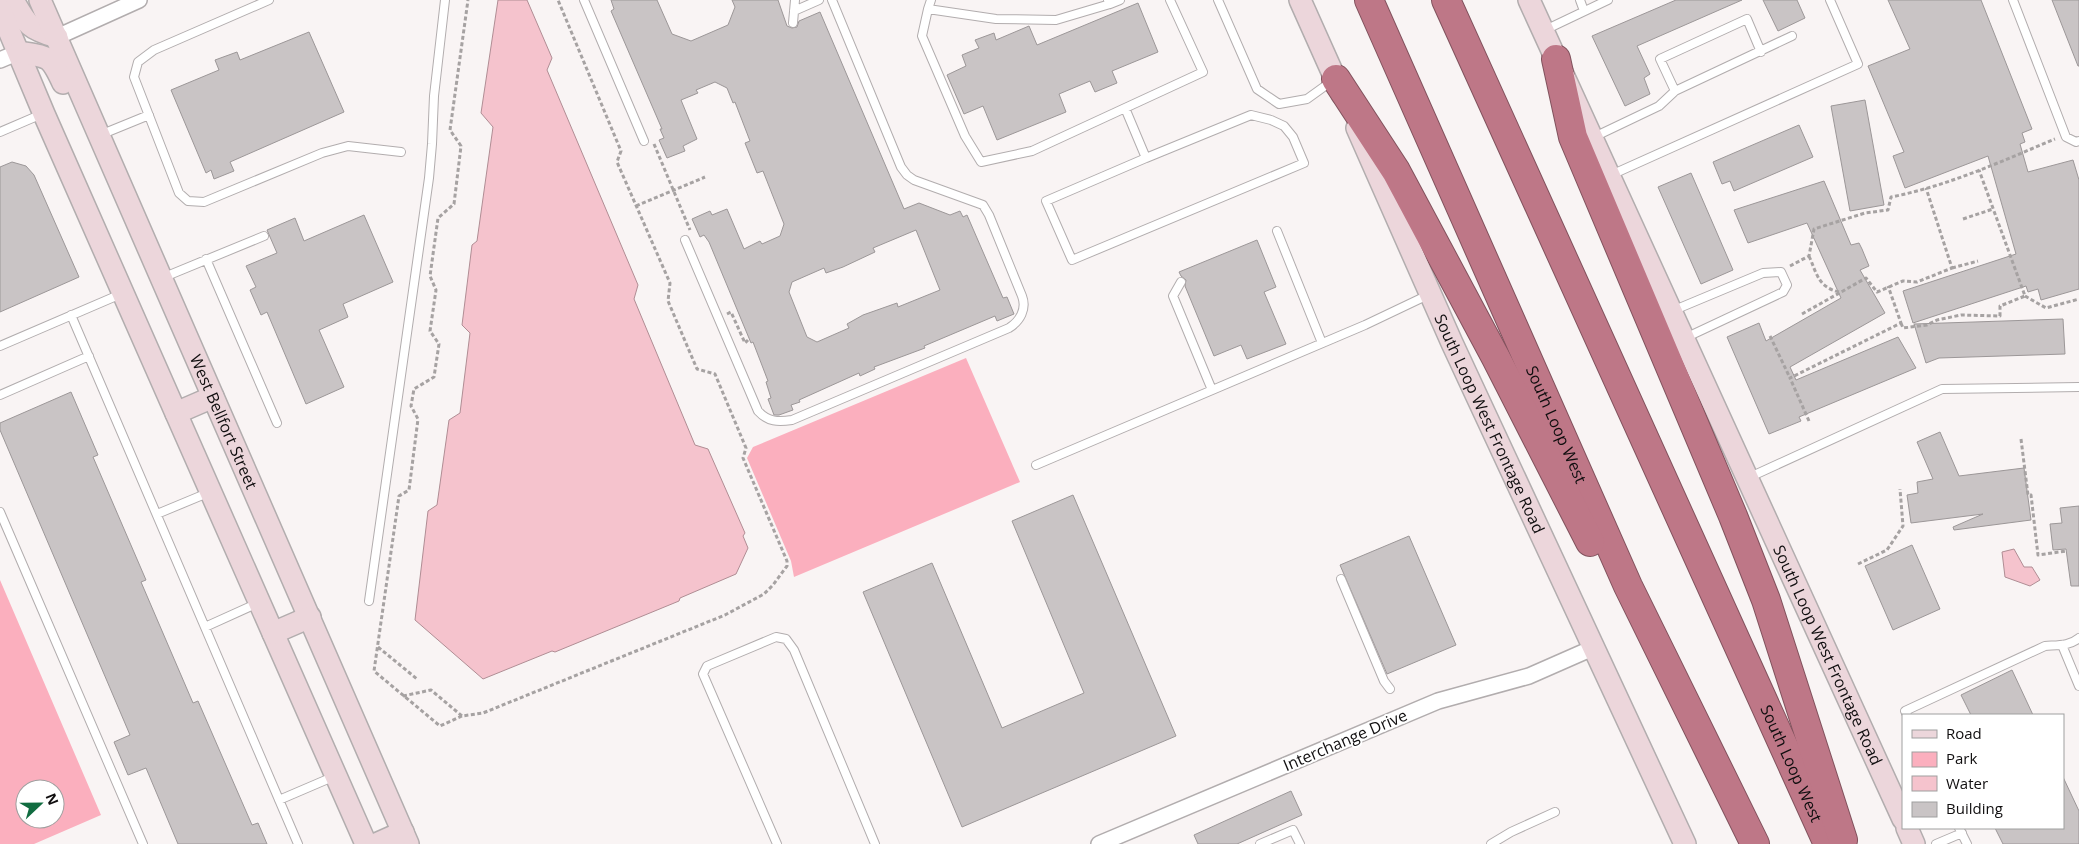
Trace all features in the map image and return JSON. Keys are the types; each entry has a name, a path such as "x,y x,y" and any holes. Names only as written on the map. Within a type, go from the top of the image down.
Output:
{"highway":[{"name":"South Loop West","path":"1369,0 1628,586 1754,844"},
{"name":"South Loop West","path":"1446,0 1828,844"},
{"path":"1556,59 1573,137 1766,600 1844,844"},
{"path":"1336,79 1396,171 1496,358 1597,555 1628,586"}],"main road":[{"path":"13,0 26,22 38,32 57,37"},
{"name":"West Bellfort Street","path":"40,0 406,838"},
{"name":"South Loop West Frontage Road","path":"1300,0 1430,294 1595,646 1685,844"},
{"name":"South Loop West Frontage Road","path":"1529,0 1902,817"},
{"path":"0,9 10,56 44,114 366,844"},
{"path":"10,56 45,56 53,63 85,131 89,134 99,135"},
{"path":"176,413 213,397"},
{"path":"273,633 310,617"},
{"path":"1907,829 1914,844"},
{"path":"376,844 406,838"}],"street":[{"path":"57,37 139,0"},
{"name":"Interchange Drive","path":"1099,844 1120,840 1438,701 1529,676 1595,646"}],"lane":[{"path":"269,0 154,50 138,62 134,77 178,193 188,201 204,202 322,153 348,146 401,152"},
{"path":"369,601 428,178 432,144 434,96 446,0"},
{"path":"584,0 647,140"},
{"path":"793,24 795,0"},
{"path":"794,11 819,0"},
{"path":"689,238 758,411 770,420 779,422 792,420 1009,328 1021,317 1025,303 989,215 982,205 914,180 901,167 832,0"},
{"path":"931,0 922,36 965,136 981,162 1032,151 1203,72 1170,0"},
{"path":"928,9 996,18 1056,20 1120,0"},
{"path":"1218,0 1258,89 1279,104 1307,99 1336,79"},
{"path":"1580,0 1584,11"},
{"path":"1543,31 1608,0"},
{"path":"1610,176 1858,64 1830,0"},
{"path":"2013,0 2065,135 2076,142 2079,141"},
{"path":"1675,91 1660,59 1747,19 1761,52"},
{"path":"1592,138 1659,106 1675,91 1792,36"},
{"path":"1125,108 1146,158"},
{"path":"0,132 44,114"},
{"path":"99,135 149,115"},
{"path":"1251,115 1271,120 1284,126 1293,137 1304,163 1072,260 1046,201 1146,158 1251,115"},
{"path":"1277,232 1322,343"},
{"path":"162,278 264,236"},
{"path":"206,259 277,423"},
{"path":"1672,311 1764,273 1781,272 1787,284 1783,292 1685,338"},
{"path":"1181,282 1173,296 1212,390"},
{"path":"0,346 123,293"},
{"path":"1036,465 1322,343 1430,294"},
{"path":"71,315 298,844"},
{"path":"0,395 89,356"},
{"path":"1748,478 1942,389 2079,387"},
{"path":"157,514 210,491"},
{"path":"0,512 143,844"},
{"path":"1341,579 1384,681 1390,689"},
{"path":"205,627 260,602"},
{"path":"777,844 703,674 707,666 776,637 786,639 794,650 875,844"},
{"path":"1908,714 1906,711 2045,646 2075,642 2079,638"},
{"path":"2062,645 2079,686"},
{"path":"279,800 335,776"},
{"path":"1491,844 1511,832 1555,812"},
{"path":"1260,844 1293,830 1300,844"},
{"path":"1936,844 1961,831 1967,844"}],"path":[{"path":"468,0 450,130 461,146 454,204 438,218 430,276 436,290 430,331 439,344 434,377 414,390 411,406 418,419 408,490 399,496 374,672 440,726 462,716 483,713 725,615 764,594 773,586 787,566 788,561 743,458 746,448 715,374 697,369 668,301 670,283 618,162 621,151 558,0"},
{"path":"1840,292 1828,289 1822,284 1809,256 1814,229 1865,213 1888,210 1892,197 1979,170 2065,135"},
{"path":"647,140 673,190 689,238"},
{"path":"1979,170 2025,296 2046,308 2079,299"},
{"path":"636,206 705,177"},
{"path":"1926,188 1952,268"},
{"path":"1963,219 1993,209"},
{"path":"1781,272 1809,256"},
{"path":"1802,314 1866,278 1877,292 1903,281 1917,282 1952,268 1978,261"},
{"path":"1888,286 1903,328 1927,325 1936,320 1960,315 2000,316 2000,306 2025,296"},
{"path":"722,306 725,315 731,312 745,343 748,340"},
{"path":"1790,378 1901,323"},
{"path":"1770,336 1809,421"},
{"path":"2022,439 2028,495 2031,495 2038,555 2066,552"},
{"path":"1858,564 1887,550 1903,526 1900,489"},
{"path":"378,646 417,679"},
{"path":"403,696 431,690 462,716"}],"green space":[{"path":"966,358 1020,482 794,577 791,561 747,458 753,447"},
{"path":"0,580 101,815 34,844 0,844"}],"water":[{"path":"498,0 527,0 552,58 547,70 638,285 634,299 695,445 708,449 745,533 743,536 748,548 736,574 680,598 679,601 555,652 552,651 483,679 415,620 428,511 437,505 449,420 460,413 470,333 462,325 472,245 477,241 493,127 481,113"},
{"path":"2014,549 2024,567 2032,567 2040,580 2030,586 2005,577 2002,552"}],"building":[{"path":"611,0 657,0 672,34 691,41 728,25 735,7 732,0 778,0 787,26 792,28 797,27 799,21 820,12 904,209 919,203 950,215 960,211 963,217 967,215 1003,298 1007,297 1014,314 997,321 995,316 924,346 925,348 874,367 875,369 860,376 859,373 799,400 800,402 791,405 793,410 774,415 768,399 771,398 766,382 768,381 753,342 751,343 709,242 704,235 700,237 692,219 710,211 712,215 727,209 744,249 760,241 762,244 780,236 784,224 763,171 757,173 745,143 750,141 735,102 733,103 727,88 715,82 696,90 698,93 681,100 697,139 683,146 685,151 667,158 659,140 664,138 660,129 662,129 611,11 614,9","holes":["916,230 940,290 898,307 897,303 863,315 847,324 849,328 817,342 807,337 789,292 792,282 824,268 826,273 843,267 875,252 873,248"]},
{"path":"1676,0 1742,0 1637,46 1650,74 1644,78 1650,94 1625,106 1592,36"},
{"path":"1763,0 1797,0 1805,18 1778,31"},
{"path":"1888,0 1981,0 2032,129 2022,133 2025,142 2020,144 2028,172 2073,160 2079,180 2079,289 2041,300 2038,289 2028,292 2026,286 1913,323 1903,291 2016,254 1988,156 1905,188 1893,156 1904,152 1868,66 1910,49"},
{"path":"2052,0 2079,0 2079,66 2078,66"},
{"path":"1138,3 1158,52 1112,71 1117,83 1095,92 1090,81 1059,94 1066,112 997,140 983,106 964,114 947,75 966,66 962,55 979,48 975,40 994,33 996,40 1029,26 1037,45"},
{"path":"309,32 344,112 230,162 234,171 214,179 211,170 206,173 171,90 219,70 215,60 237,52 240,60"},
{"path":"1865,100 1884,205 1850,211 1831,106"},
{"path":"1799,125 1813,157 1734,191 1730,181 1722,184 1713,162"},
{"path":"12,162 26,166 34,175 79,277 0,312 0,167"},
{"path":"1691,173 1733,270 1701,284 1658,187"},
{"path":"1824,181 1851,245 1859,243 1862,249 1869,266 1860,270 1885,313 1790,367 1796,380 1898,337 1916,368 1799,417 1801,421 1769,434 1727,337 1759,323 1766,341 1841,298 1807,223 1748,243 1734,210"},
{"path":"364,215 393,282 343,304 348,317 319,330 344,387 306,404 267,312 261,315 250,290 256,287 246,266 277,253 267,230 295,218 304,241"},
{"path":"1257,240 1276,287 1264,292 1286,344 1247,359 1241,345 1214,356 1185,286 1186,280 1179,272"},
{"path":"2063,319 2065,354 1939,358 1926,363 1914,324"},
{"path":"71,392 98,455 93,457 146,580 141,582 193,703 198,701 252,825 258,823 267,844 178,844 146,768 128,775 114,742 130,735 0,430 0,423"},
{"path":"1940,432 1959,476 2024,468 2031,520 1954,530 1953,527 1983,514 1911,523 1907,495 1918,493 1917,482 1933,479 1917,442"},
{"path":"1073,495 1176,736 962,827 863,592 932,563 1002,728 1084,693 1012,521"},
{"path":"2079,506 2079,586 2071,586 2066,549 2053,550 2050,524 2062,523 2060,508"},
{"path":"1409,536 1456,645 1387,674 1340,565"},
{"path":"1912,545 1940,609 1893,630 1865,566"},
{"path":"2012,670 2033,714 1970,714 1961,695"},
{"path":"2064,779 2079,811 2079,844 2003,844 1996,829 2064,829"},
{"path":"1291,791 1302,815 1237,844 1198,844 1194,835"}]}
